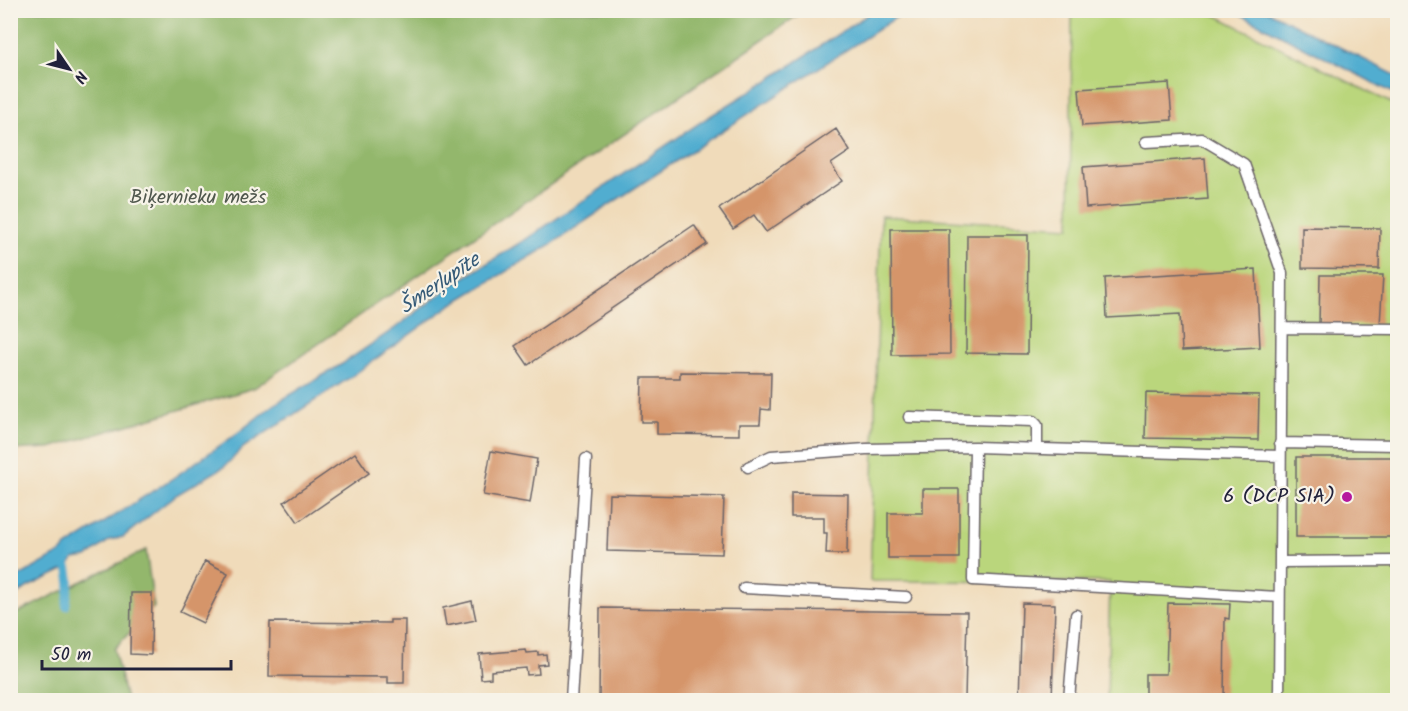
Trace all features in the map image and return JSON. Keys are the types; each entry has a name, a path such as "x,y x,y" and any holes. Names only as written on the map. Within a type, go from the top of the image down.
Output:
{"lane":[{"path":"1146,142 1202,139 1244,164 1282,273 1279,700"},
{"path":"1282,328 1398,329"},
{"path":"909,417 1033,422 1037,425 1037,449"},
{"path":"1281,443 1398,445"},
{"path":"748,466 771,456 866,449 975,447 1280,456"},
{"path":"975,447 973,580 1279,597"},
{"path":"571,700 586,459"},
{"path":"1280,562 1398,561"},
{"path":"744,588 906,597"},
{"path":"1069,700 1076,615"}],"green space":[{"name":"Biķernieku mežs","path":"10,11 804,11 254,388 50,448 11,450"},
{"path":"1072,11 1207,11 1397,106 1397,700 1107,700 1110,582 870,581 881,216 1070,227"},
{"path":"146,550 154,607 114,649 126,700 11,700 11,616"}],"water":[{"path":"873,11 906,11 550,245 451,305 348,379 244,447 224,467 176,495 123,537 110,540 87,557 74,559 68,568 28,587 11,599 11,581 62,552 66,547 235,435 273,405 342,364 395,328 454,284"},
{"path":"1234,11 1268,11 1397,76 1397,95"}],"building":[{"path":"1169,83 1172,120 1082,126 1079,89"},
{"path":"836,129 850,151 831,164 842,181 766,232 754,215 733,229 719,209"},
{"path":"1205,158 1208,199 1086,208 1083,167"},
{"path":"694,225 707,244 528,365 515,346"},
{"path":"1302,227 1380,228 1379,269 1302,268"},
{"path":"891,229 949,229 950,354 892,355"},
{"path":"967,235 1028,235 1027,354 966,353"},
{"path":"1256,269 1260,347 1182,351 1180,314 1107,318 1105,278"},
{"path":"1320,275 1383,275 1380,325 1319,325"},
{"path":"680,372 771,373 770,410 761,409 760,424 739,424 739,435 657,434 657,422 641,422 642,378 680,378"},
{"path":"1146,393 1259,395 1258,440 1145,438"},
{"path":"491,451 537,459 530,503 483,495"},
{"path":"355,453 369,473 298,522 284,502"},
{"name":"6 (DCP SIA)","path":"1296,457 1398,457 1398,537 1296,537"},
{"path":"923,489 959,489 959,558 888,558 888,513 923,513"},
{"path":"791,493 848,494 847,554 826,554 827,533 824,533 824,517 791,517"},
{"path":"609,494 724,497 722,554 607,551"},
{"path":"205,561 228,573 203,623 180,612"},
{"path":"131,593 152,593 151,655 130,654"},
{"path":"472,601 476,620 446,626 443,608"},
{"path":"1022,603 1055,604 1052,700 1019,700"},
{"path":"1168,603 1230,604 1229,619 1225,618 1224,700 1145,700 1145,674 1166,674"},
{"path":"600,608 967,612 965,700 646,698 646,700 599,700"},
{"path":"390,620 405,620 404,683 388,683 388,677 269,676 270,622 390,623"},
{"path":"526,650 527,653 546,654 547,664 538,665 539,674 527,675 526,668 491,671 491,678 481,679 479,654"}],"waterway":[{"path":"66,606 70,580 68,568"}],"place":[{"name":"6 (DCP SIA)","path":"1347,497"}],"water label":[{"name":"Šmerļupīte","path":"440,284"}]}
